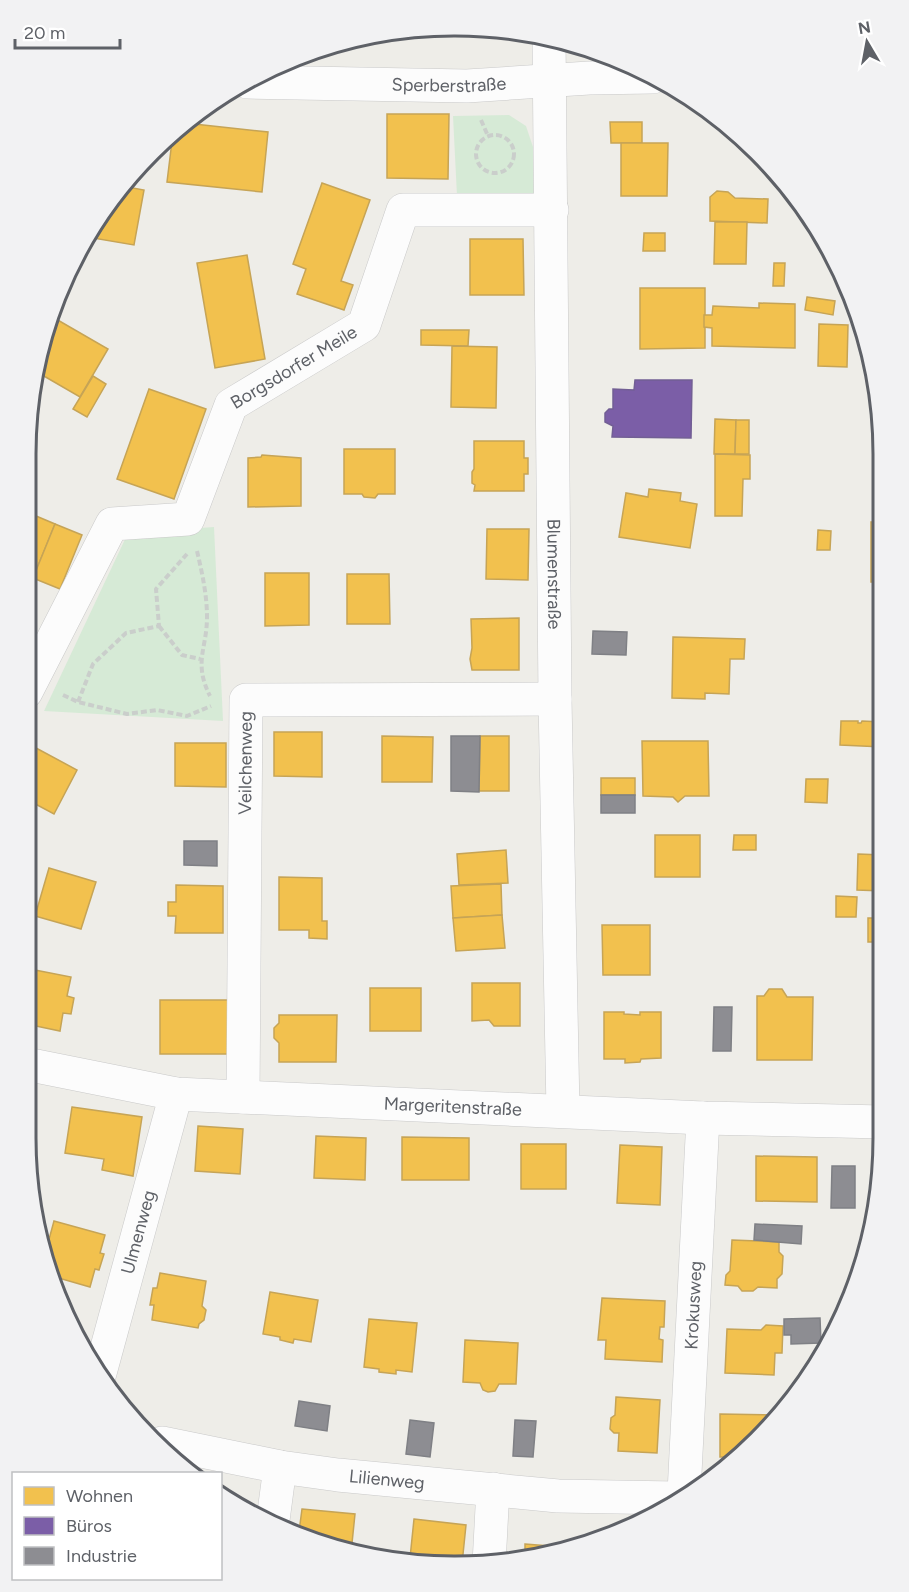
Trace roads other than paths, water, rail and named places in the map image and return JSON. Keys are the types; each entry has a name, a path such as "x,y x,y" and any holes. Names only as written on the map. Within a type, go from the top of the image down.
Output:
{"street":[{"name":"Blumenstraße","path":"549,47 555,699 563,1111"},
{"name":"Sperberstraße","path":"263,82 467,86 636,77"},
{"name":"Borgsdorfer Meile","path":"36,673 112,524 192,532 231,405 364,325 403,210 552,210"},
{"name":"Veilchenweg","path":"243,1097 246,700 555,699"},
{"name":"Margeritenstraße","path":"36,1066 176,1094 703,1118 873,1122"},
{"name":"Ulmenweg","path":"103,1363 176,1094"},
{"name":"Krokusweg","path":"684,1487 703,1118"},
{"name":"Lilienweg","path":"172,1445 280,1467 338,1475 558,1496 667,1498"},
{"path":"274,1515 280,1467"},
{"path":"490,1554 493,1489"}]}
